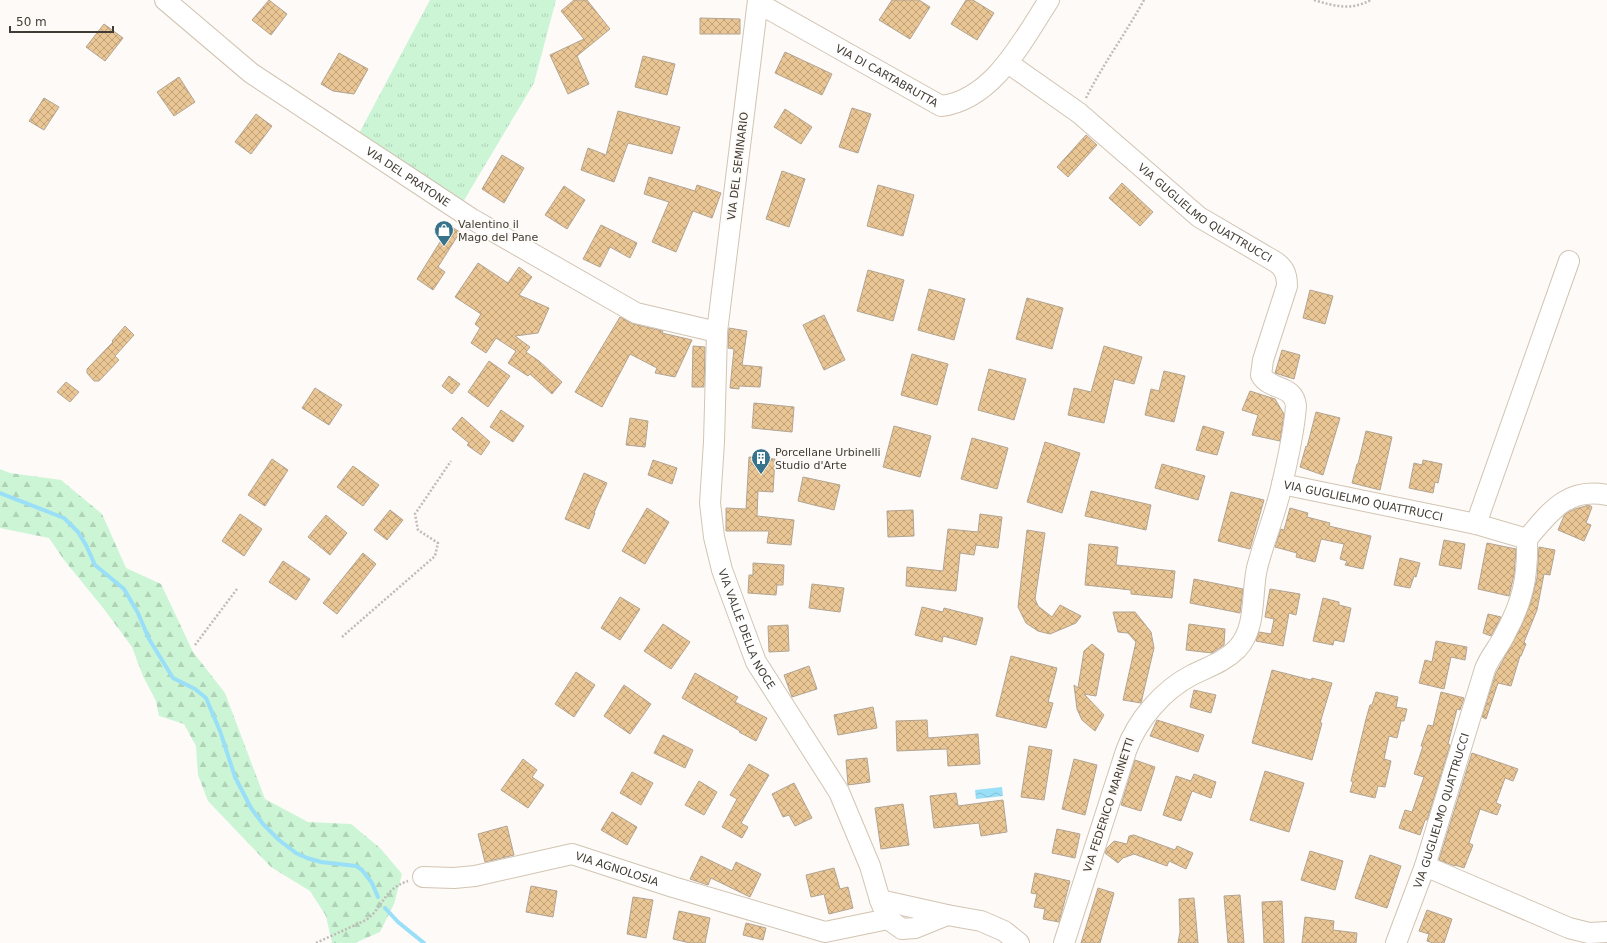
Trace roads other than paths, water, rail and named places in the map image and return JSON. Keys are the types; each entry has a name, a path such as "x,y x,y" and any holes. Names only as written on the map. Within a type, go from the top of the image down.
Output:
{"street":[{"name":"VIA DEL PRATONE","path":"165,0 251,74 472,219 636,313 717,332"},
{"name":"VIA DI CARTABRUTTA","path":"758,2 941,106 955,104 979,92 1008,63 1049,0"},
{"name":"VIA DEL SEMINARIO","path":"717,332 758,2"},
{"name":"VIA GUGLIELMO QUATTRUCCI","path":"1008,63 1078,113 1200,217 1274,261 1284,270 1287,279 1287,286 1260,371 1264,380 1289,392 1296,400 1296,412 1282,484 1476,524 1527,540 1527,570 1523,594 1509,627 1500,643 1490,656 1485,669 1425,866 1396,943"},
{"path":"1476,524 1569,261"},
{"name":"VIA VALLE DELLA NOCE","path":"717,332 714,442 710,503 722,538 722,570 756,662 839,792 870,866 880,900 888,919"},
{"name":"VIA FEDERICO MARINETTI","path":"1064,943 1126,751 1134,732 1169,690 1184,679 1227,657 1236,650 1246,636 1251,620 1257,568 1282,484"},
{"path":"1527,540 1548,514 1570,498 1593,493 1607,495"},
{"name":"VIA AGNOLOSIA","path":"423,877 454,878 475,876 572,854 673,887 825,932 888,919"},
{"path":"1425,866 1569,928 1588,933 1607,932"},
{"path":"880,900 987,923 1004,932 1019,943"},
{"path":"888,919 902,929 915,935 947,915"}],"water":[{"path":"1002,787 1003,796 976,799 975,790"}],"waterway":[{"path":"0,493 64,518 78,532 95,565 124,589 138,613 149,639 173,678 195,689 206,698 220,731 235,777 251,808 263,824 279,840 296,853 307,858 321,862 356,866 362,870 372,883 378,897"},
{"path":"385,908 398,922 424,943"}],"place":[{"name":"Valentino il Mago del Pane","path":"444,247"},
{"name":"Porcellane Urbinelli Studio d'Arte","path":"761,475"}]}
